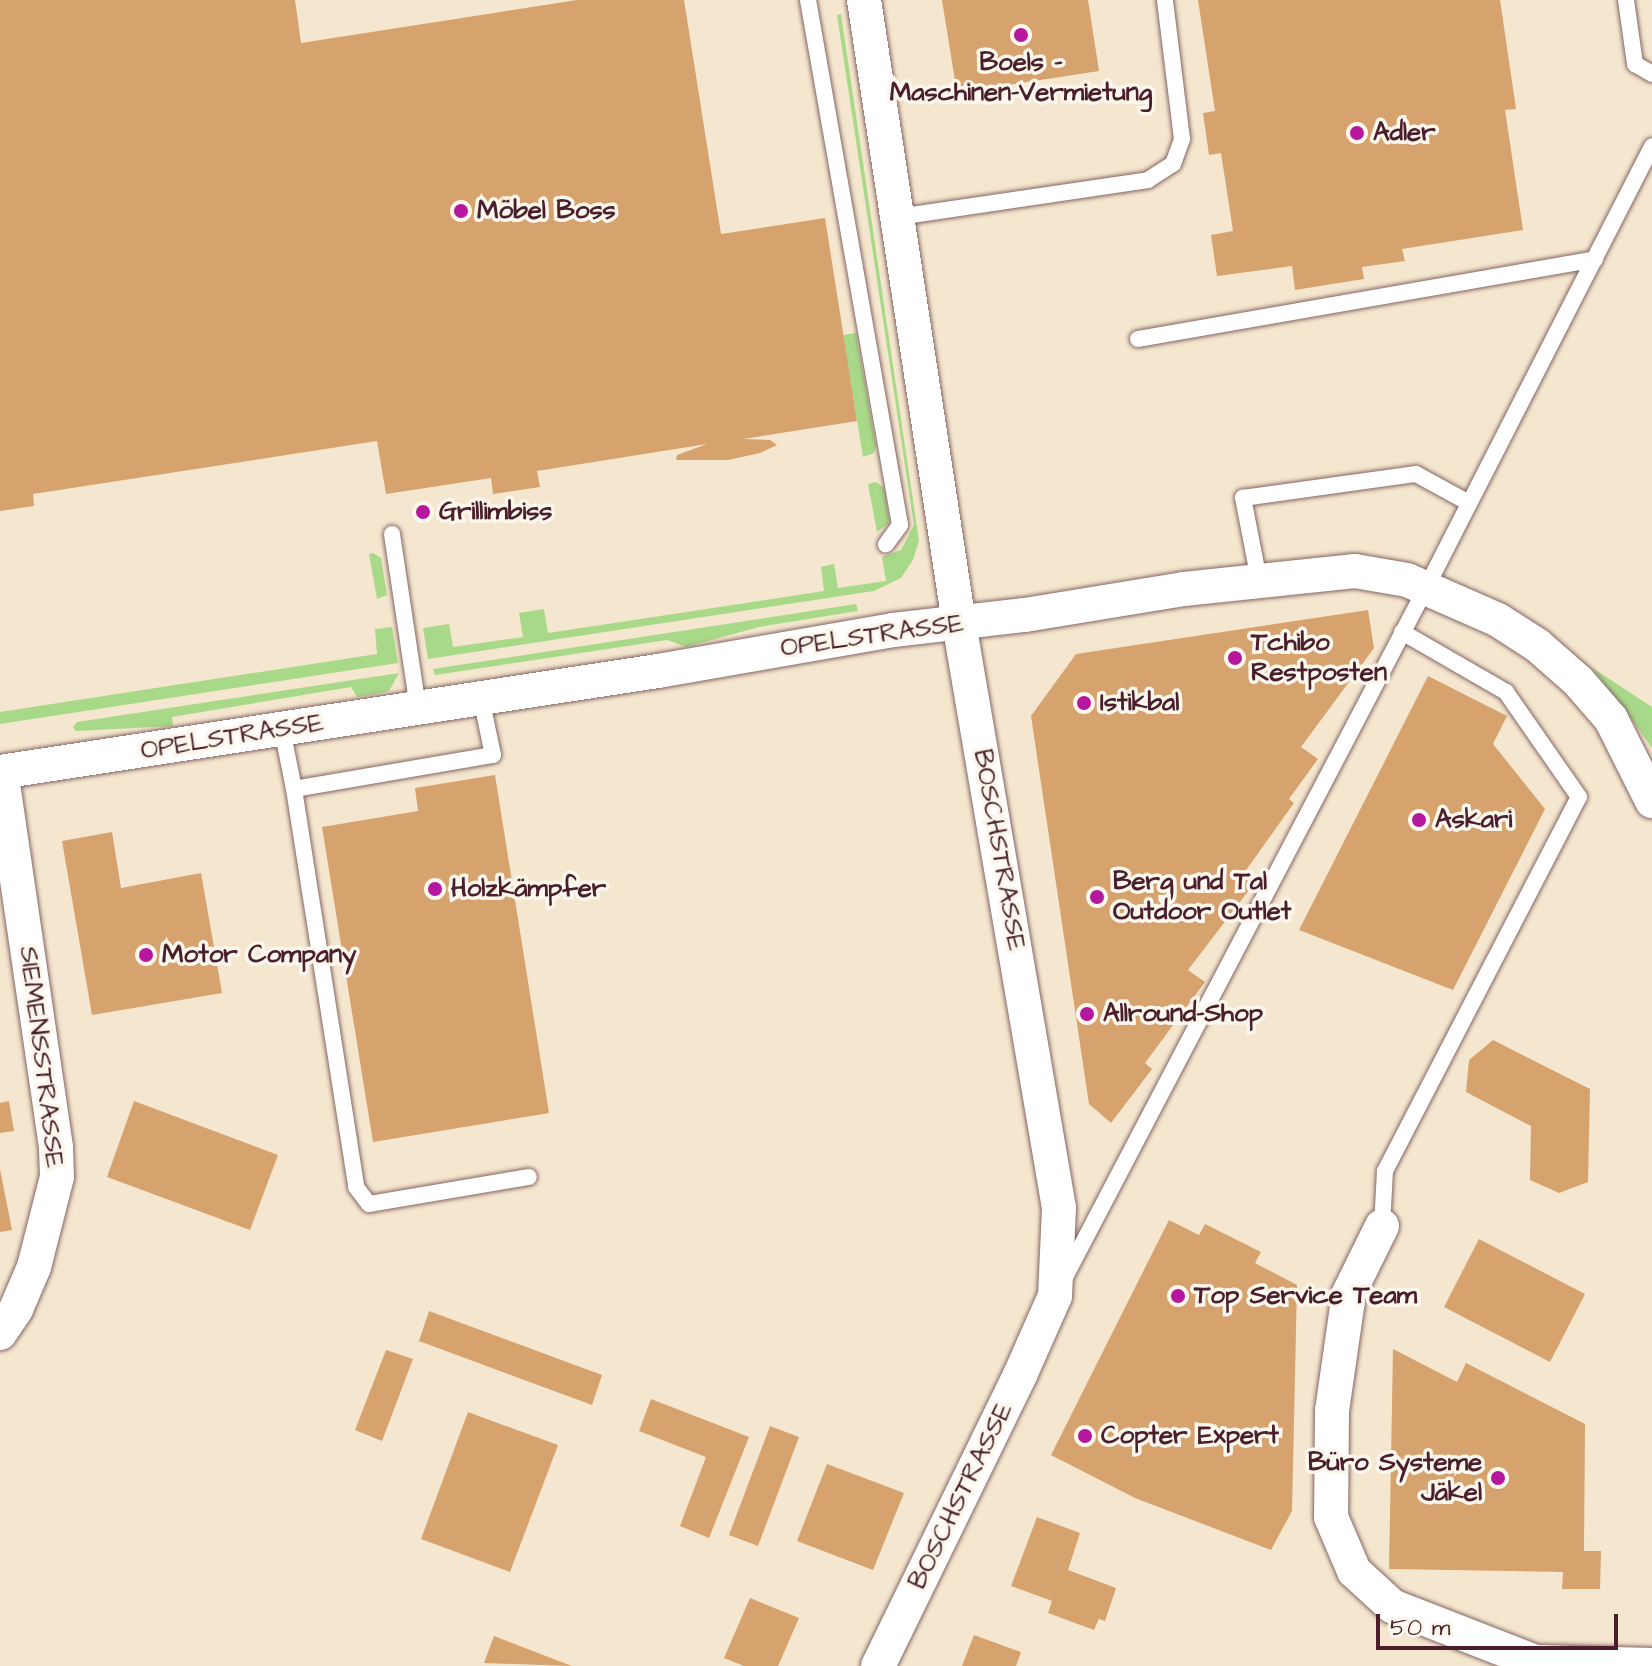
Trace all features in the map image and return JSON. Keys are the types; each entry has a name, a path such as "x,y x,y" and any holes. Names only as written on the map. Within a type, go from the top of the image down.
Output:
{"street":[{"name":"BOSCHSTRASSE","path":"864,0 959,623 1059,1208 1055,1296 1020,1375 878,1666"},
{"name":"OPELSTRASSE","path":"1,772 481,698 879,632 1259,580 1355,571 1407,580 1498,620 1537,645 1578,681 1611,719 1652,801"},
{"name":"SIEMENSSTRASSE","path":"0,1333 16,1309 34,1267 57,1177 56,1147 1,772"},
{"path":"1382,1226 1349,1293 1332,1411 1331,1517 1354,1571 1392,1606 1536,1664 1652,1665"}],"lane":[{"path":"808,0 900,525 886,544"},
{"path":"898,217 1148,180 1173,164 1182,139 1165,0"},
{"path":"1626,0 1635,64 1652,74"},
{"path":"1055,1296 1426,588 1652,146"},
{"path":"1138,339 1595,259"},
{"path":"1259,580 1243,498 1416,474 1469,503"},
{"path":"392,534 418,708"},
{"path":"1382,1226 1385,1171 1579,797 1506,692 1402,632"},
{"path":"294,789 493,755 481,698"},
{"path":"282,729 356,1187 369,1204 529,1177"}],"green space":[{"path":"841,14 919,541 913,560 901,578 874,591 428,659 423,628 449,624 453,647 523,637 519,613 544,609 548,633 824,591 821,567 834,564 838,588 886,581 882,557 901,550 914,525 837,15"},
{"path":"856,333 876,446 874,453 863,457 843,335"},
{"path":"876,482 884,488 889,519 888,524 877,532 868,484"},
{"path":"369,554 381,558 387,595 377,599"},
{"path":"856,604 858,611 759,627 686,647 667,640 435,675 433,669"},
{"path":"392,627 398,663 0,724 0,712 377,654 375,629"},
{"path":"1591,667 1652,707 1652,748 1623,707"},
{"path":"399,673 389,691 357,697 351,687 172,717 173,726 76,731 73,727 77,722"}],"building":[{"path":"0,0 295,0 301,43 577,0 684,0 721,234 825,218 857,421 743,439 770,440 777,445 760,453 728,460 676,460 677,455 707,444 537,471 540,487 493,494 491,478 386,494 377,441 33,494 34,506 0,511"},
{"name":"Boels - Maschinen-Vermietung","path":"942,0 1088,0 1099,71 957,93"},
{"name":"Adler","path":"1198,0 1500,0 1516,109 1505,110 1523,230 1402,249 1405,261 1362,267 1364,279 1295,290 1292,266 1217,276 1211,235 1233,231 1221,153 1209,155 1203,113 1215,111"},
{"path":"1368,610 1374,648 1301,747 1318,759 1289,799 1294,803 1244,873 1256,881 1188,970 1205,982 1145,1063 1152,1069 1111,1123 1089,1104 1031,716 1076,654"},
{"path":"1428,676 1507,716 1493,744 1545,809 1453,990 1299,930"},
{"path":"495,775 549,1113 373,1142 322,827 418,811 415,788"},
{"path":"112,832 121,888 201,873 222,993 92,1015 62,841"},
{"path":"1493,1040 1590,1089 1588,1182 1559,1193 1530,1180 1531,1126 1466,1092 1469,1060"},
{"path":"9,1101 14,1131 0,1133 0,1103"},
{"path":"134,1101 278,1155 250,1230 107,1177"},
{"path":"0,1169 12,1230 0,1232"},
{"path":"1169,1220 1199,1235 1205,1224 1261,1252 1255,1263 1297,1285 1292,1511 1271,1550 1135,1498 1051,1455"},
{"path":"1479,1239 1585,1294 1550,1362 1444,1307"},
{"path":"429,1311 602,1375 592,1405 419,1341"},
{"path":"1393,1349 1457,1382 1466,1363 1585,1424 1584,1551 1601,1551 1600,1589 1562,1589 1563,1572 1389,1569"},
{"path":"386,1350 413,1359 382,1441 355,1430"},
{"path":"651,1399 749,1437 709,1538 680,1526 706,1457 639,1431"},
{"path":"468,1412 558,1445 510,1572 421,1539"},
{"path":"770,1426 799,1437 758,1546 729,1535"},
{"path":"827,1464 904,1493 873,1570 797,1541"},
{"path":"1037,1517 1080,1533 1068,1570 1116,1588 1105,1621 1099,1619 1094,1630 1048,1613 1052,1601 1011,1586"},
{"path":"750,1598 799,1618 778,1666 744,1666 724,1658"},
{"path":"974,1635 1021,1652 1016,1666 962,1666"},
{"path":"494,1636 572,1666 484,1663"}],"place":[{"name":"Boels - Maschinen-Vermietung","path":"1021,35"},
{"name":"Adler","path":"1357,133"},
{"name":"Möbel Boss","path":"461,211"},
{"name":"Grillimbiss","path":"423,512"},
{"name":"Tchibo Restposten","path":"1235,658"},
{"name":"Istikbal","path":"1084,703"},
{"name":"Askari","path":"1419,820"},
{"name":"Holzkämpfer","path":"435,889"},
{"name":"Berg und Tal Outdoor Outlet","path":"1097,897"},
{"name":"Motor Company","path":"146,955"},
{"name":"Allround-Shop","path":"1087,1014"},
{"name":"Top Service Team","path":"1178,1296"},
{"name":"Copter Expert","path":"1085,1436"},
{"name":"Büro Systeme Jäkel","path":"1498,1478"}]}
